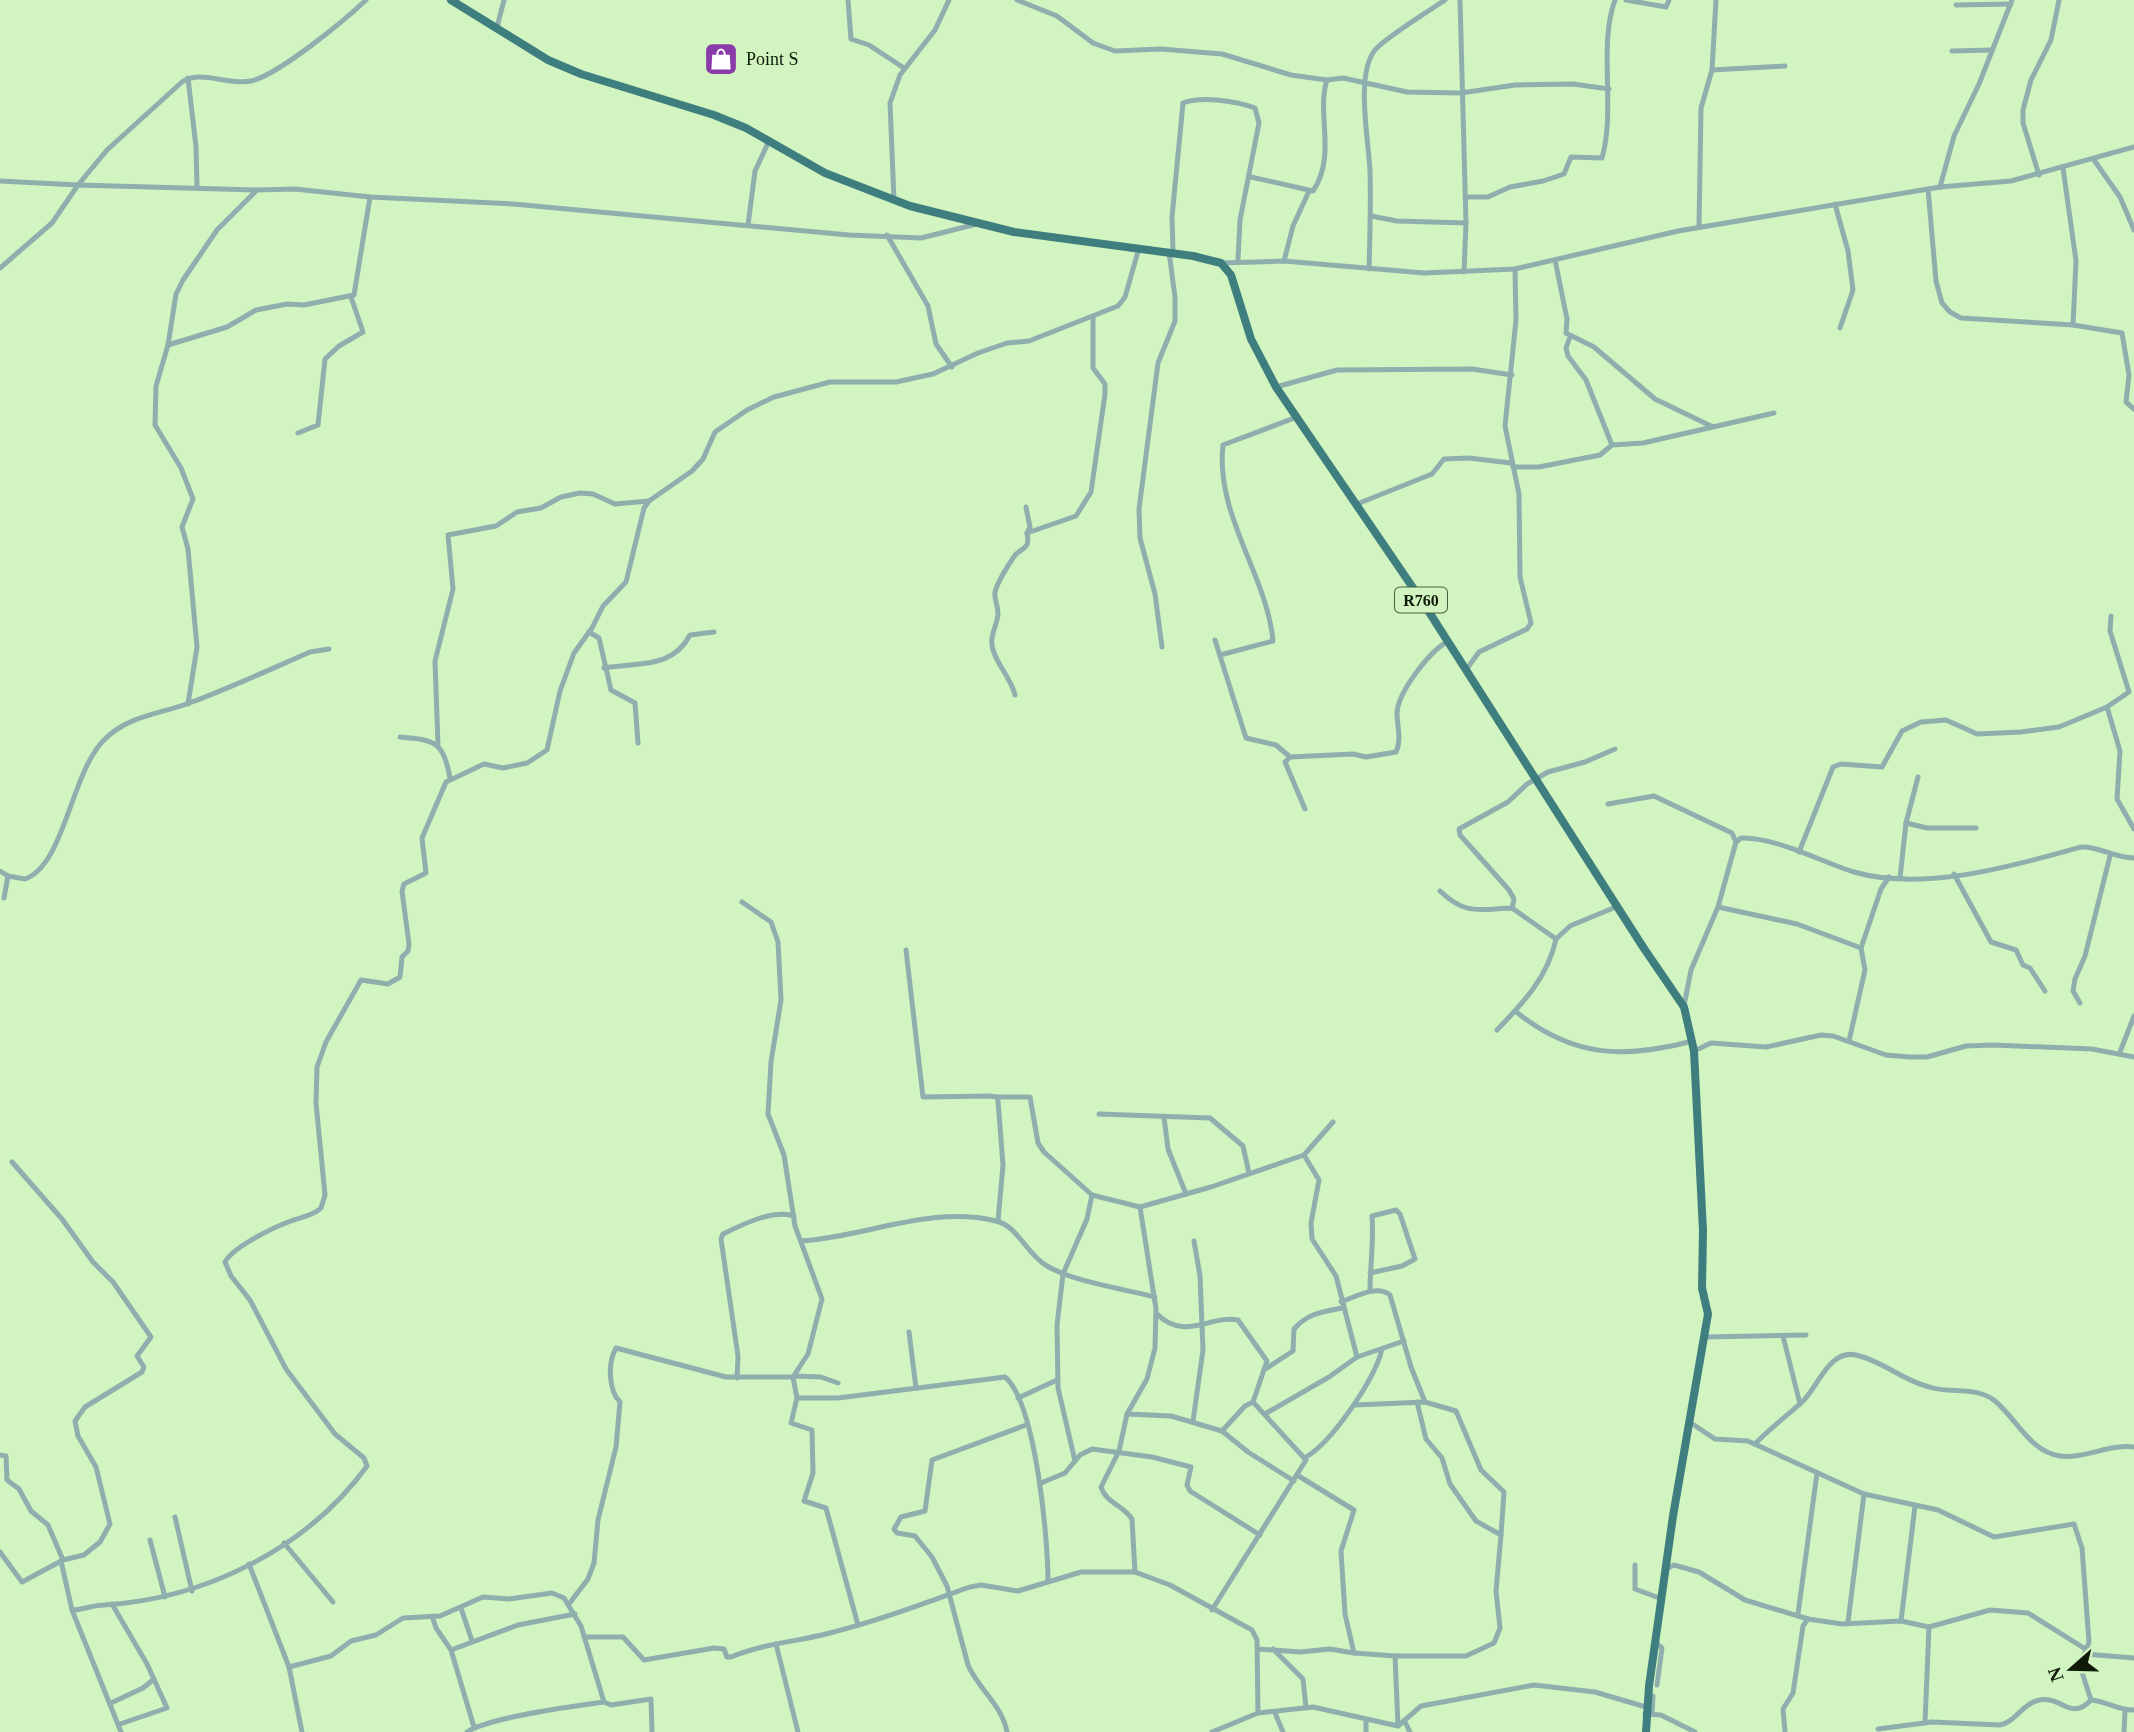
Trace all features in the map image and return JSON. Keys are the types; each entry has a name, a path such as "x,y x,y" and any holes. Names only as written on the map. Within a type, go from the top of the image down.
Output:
{"main road":[{"path":"451,0 548,60 581,74 715,115 769,141 825,173 894,200 977,224 1171,252 1221,263"},
{"name":"R760","path":"1221,263 1231,275 1251,339 1276,387 1357,504 1684,1007 1694,1051 1706,1337 1665,1572 1646,1732"}],"street":[{"path":"0,268 52,223 78,185 107,150 165,93 188,78 233,82 259,79 285,64 366,0"},
{"path":"497,27 504,0"},
{"path":"848,0 851,39 869,45 904,68"},
{"path":"894,200 890,103 904,68 935,30 949,0"},
{"path":"1017,0 1057,16 1101,48 1115,51 1161,49 1222,54 1277,72 1328,80 1343,78 1407,92 1461,93 1515,85 1573,84 1609,89"},
{"path":"1369,268 1371,216 1366,84 1375,51 1445,0"},
{"path":"1460,0 1466,223 1464,272"},
{"path":"1465,197 1488,197 1510,187 1564,174 1570,157 1602,158 1609,127 1607,69 1615,0"},
{"path":"1626,0 1666,7 1670,0"},
{"path":"1699,228 1700,108 1712,70 1716,0"},
{"path":"2039,175 2023,123 2023,110 2031,80 2050,40 2059,0"},
{"path":"1940,187 1954,136 2012,2 1956,5"},
{"path":"1952,51 1992,50"},
{"path":"1712,70 1785,66"},
{"path":"188,78 197,147 197,186"},
{"path":"1284,261 1293,226 1309,191 1317,186 1324,157 1324,96 1328,80"},
{"path":"1162,647 1155,594 1140,538 1139,509 1158,363 1175,321 1172,217 1183,103 1207,101 1255,108 1259,123 1251,177 1240,220 1238,260"},
{"path":"748,225 755,171 769,141"},
{"path":"1221,263 1238,260 1284,261 1424,273 1515,269 1699,228 1940,187 2039,175 2134,147"},
{"path":"2094,160 2120,197 2134,230"},
{"path":"2063,168 2076,261 2073,325"},
{"path":"1251,177 1309,191"},
{"path":"0,181 136,188 197,186 257,190 295,189 370,197 513,204 849,235 921,237 977,224"},
{"path":"188,704 197,647 188,549 183,527 193,499 181,468 155,425 155,390 168,345 176,294 189,268 231,213 257,190"},
{"path":"1928,190 1936,281 1942,303 1950,312 1961,318 2073,325 2122,333 2129,374 2126,402 2134,409"},
{"path":"351,297 356,289 359,254 370,197"},
{"path":"1835,204 1848,251 1853,290 1840,328"},
{"path":"1371,216 1397,221 1466,223"},
{"path":"887,234 928,306 936,344 952,367"},
{"path":"72,1609 192,1591 250,1564 284,1543 337,1498 363,1471 366,1462 335,1434 286,1369 250,1300 231,1276 225,1262 242,1246 279,1225 317,1212 324,1204 316,1080 321,1054 361,979 388,984 400,977 402,957 408,951 409,944 401,901 402,887 426,873 422,838 435,814 446,782 484,764 503,768 527,763 547,750 560,691 575,650 589,632 603,606 628,578 643,512 649,501 692,471 703,459 715,432 747,410 774,397 830,382 896,382 952,367 988,350 1015,341 1029,341 1123,301 1139,248"},
{"path":"1555,260 1567,319 1566,333 1594,347 1655,399 1711,426"},
{"path":"1466,670 1479,652 1527,629 1531,623 1520,577 1519,494 1505,416 1512,374 1516,320 1515,269"},
{"path":"168,345 228,327 256,310 351,297"},
{"path":"298,433 318,425 325,359 339,346 363,332 351,297"},
{"path":"1027,533 1076,516 1091,492 1105,394 1105,384 1093,368 1093,316"},
{"path":"1570,337 1566,348 1568,356 1586,380 1612,445"},
{"path":"1276,387 1337,370 1472,369 1512,374"},
{"path":"1357,504 1432,474 1444,459 1494,460 1512,465 1539,467 1600,454 1612,445 1643,443 1774,413"},
{"path":"1220,655 1273,641 1267,611 1230,506 1223,445 1297,417"},
{"path":"450,778 447,761 438,745 435,662 453,589 448,535 496,526 517,512 541,508 561,497 580,493 593,494 615,504 649,501"},
{"path":"1015,695 992,645 998,613 995,596 1000,579 1014,556 1026,550 1029,543 1027,533 1030,527 1026,507"},
{"path":"1800,852 1833,767 1841,764 1882,767 1898,737 1908,726 1946,720 1977,734 2055,728 2107,707 2129,692 2110,631 2111,616"},
{"path":"589,632 598,638 611,690 635,703 638,743"},
{"path":"604,668 669,659 683,649 690,635 714,632"},
{"path":"1215,640 1246,738 1276,745 1290,757"},
{"path":"1305,809 1285,762 1290,757 1353,754 1366,757 1396,752 1399,745 1399,704 1423,664 1437,647 1447,642"},
{"path":"0,870 8,876 30,878 44,865 72,804 81,774 107,737 127,722 188,704 310,652 329,649"},
{"path":"2107,707 2120,751 2117,799 2134,830"},
{"path":"400,737 430,740 438,745"},
{"path":"1512,908 1514,899 1509,890 1459,831 1508,802 1527,784 1548,772 1585,762 1615,749"},
{"path":"1900,878 1906,823 1919,777"},
{"path":"1608,804 1647,795 1659,797 1691,816 1732,833 1736,842 1718,907 1691,970 1684,1007"},
{"path":"1906,823 1927,828 1976,828"},
{"path":"1736,842 1745,837 1800,852 1854,872 1922,879 2005,869 2081,847 2092,847 2110,856 2134,858"},
{"path":"2080,1003 2073,991 2075,979 2085,956 2110,856"},
{"path":"1954,874 1991,942 2016,950 2023,965 2030,968 2046,991"},
{"path":"4,898 8,876"},
{"path":"1849,1041 1865,970 1861,948 1881,889 1889,877"},
{"path":"1440,891 1455,905 1463,908 1485,911 1512,908 1556,939"},
{"path":"742,902 771,922 778,942 781,1000 771,1062 768,1114 784,1156 800,1241 821,1299 808,1354 794,1376 797,1398 791,1423 809,1428 813,1433 813,1473 804,1501 826,1508 858,1625"},
{"path":"1497,1030 1515,1011 1547,967 1556,939 1570,926 1618,906"},
{"path":"1718,907 1797,925 1861,948"},
{"path":"906,950 923,1097 1030,1097 1040,1146 1092,1195 1140,1207 1186,1194 1304,1155 1332,1122"},
{"path":"1515,1011 1549,1035 1583,1049 1653,1050 1693,1041"},
{"path":"2120,1052 2134,1016"},
{"path":"1694,1051 1711,1043 1766,1046 1821,1035 1849,1041 1886,1055 1920,1058 1966,1046 1993,1045 2120,1052 2134,1057"},
{"path":"997,1097 1003,1164 998,1221"},
{"path":"1099,1114 1214,1120 1243,1146 1249,1172"},
{"path":"1164,1117 1168,1149 1186,1194"},
{"path":"1304,1155 1319,1180 1311,1223 1312,1238 1336,1276 1357,1357"},
{"path":"0,1552 22,1582 62,1560 78,1558 100,1542 110,1524 96,1467 78,1436 75,1421 77,1414 95,1399 142,1372 144,1367 137,1356 151,1337 113,1282 93,1262 62,1219 12,1162"},
{"path":"1075,1461 1057,1380 1057,1325 1063,1274 1084,1226 1092,1195"},
{"path":"1135,1572 1132,1519 1128,1512 1105,1497 1101,1487 1119,1451 1127,1414 1153,1362 1157,1314 1140,1207"},
{"path":"1370,1273 1402,1266 1415,1259 1396,1210 1372,1216 1370,1273 1370,1292"},
{"path":"737,1378 738,1356 721,1239 723,1234 735,1228 774,1215 794,1216"},
{"path":"800,1241 822,1240 941,1216 998,1221 1013,1231 1033,1257 1063,1274 1155,1297"},
{"path":"1193,1421 1203,1364 1200,1276 1194,1241"},
{"path":"1264,1370 1293,1351 1294,1329 1306,1318 1370,1292 1385,1291 1390,1295 1425,1402"},
{"path":"1157,1314 1171,1324 1201,1327 1238,1320 1266,1358 1253,1402 1245,1406 1222,1431"},
{"path":"909,1332 916,1388"},
{"path":"1706,1337 1806,1335"},
{"path":"1783,1336 1800,1404"},
{"path":"1265,1414 1329,1377 1357,1357 1404,1341"},
{"path":"569,1604 588,1579 593,1567 602,1499 616,1447 620,1402 614,1397 611,1388 612,1356 616,1348 717,1376 821,1377 838,1383"},
{"path":"1212,1610 1296,1478 1306,1457 1356,1405 1380,1361 1382,1349"},
{"path":"1755,1444 1776,1422 1800,1404 1836,1360 1853,1354 1883,1363 1903,1377 1926,1387 1986,1395 2000,1405 2027,1437 2059,1456 2134,1447"},
{"path":"797,1398 838,1398 999,1376 1011,1382 1018,1398 1041,1483 1048,1581"},
{"path":"1018,1398 1057,1380"},
{"path":"1253,1402 1306,1457"},
{"path":"1417,1402 1426,1438 1442,1458 1450,1484 1476,1521 1501,1535"},
{"path":"1258,1649 1308,1652 1330,1649 1395,1656 1466,1656 1494,1643 1500,1628 1496,1591 1504,1494 1502,1487 1481,1470 1455,1411 1425,1402 1356,1405"},
{"path":"1127,1414 1171,1416 1222,1431 1248,1452 1352,1507 1355,1512 1341,1551 1345,1614 1354,1653"},
{"path":"1690,1423 1715,1439 1742,1439 1864,1493 1938,1510 1994,1536 2074,1524 2083,1556 2089,1642 2080,1666 2091,1700"},
{"path":"1007,1732 1000,1711 968,1665 949,1594 928,1551 913,1534 895,1531 895,1525 901,1517 925,1511 932,1460 1026,1425"},
{"path":"1041,1483 1065,1473 1080,1455 1092,1449 1119,1451 1189,1465 1192,1469 1187,1485 1190,1491 1260,1535"},
{"path":"0,1455 6,1456 7,1480 19,1489 31,1511 48,1525 62,1560 72,1609 121,1732"},
{"path":"1798,1614 1817,1473"},
{"path":"1849,1622 1864,1493"},
{"path":"1901,1621 1915,1506"},
{"path":"175,1517 192,1591"},
{"path":"150,1540 165,1597"},
{"path":"284,1543 333,1602"},
{"path":"250,1564 289,1667 302,1732"},
{"path":"1635,1565 1635,1589 1662,1599"},
{"path":"1665,1572 1671,1565 1690,1568 1745,1600 1808,1619 1849,1622 1901,1621 1930,1627 1990,1610 2028,1613 2086,1652 2134,1658"},
{"path":"584,1637 623,1637 644,1660 714,1648 724,1649 727,1657 732,1657 759,1647 858,1625 981,1585 1023,1590 1081,1572 1135,1572 1170,1585 1212,1610 1248,1626 1255,1634 1258,1649 1258,1713"},
{"path":"289,1667 331,1656 351,1641 376,1634 399,1620 432,1616 461,1608 483,1597 509,1599 552,1593 560,1595 575,1614 604,1702"},
{"path":"112,1604 167,1708 120,1724"},
{"path":"461,1608 472,1641"},
{"path":"452,1650 518,1625 575,1614"},
{"path":"432,1616 436,1628 452,1650 474,1727"},
{"path":"1785,1732 1783,1709 1793,1693 1803,1626 1808,1619"},
{"path":"1925,1722 1930,1627"},
{"path":"1655,1642 1662,1648 1657,1685"},
{"path":"776,1644 798,1732"},
{"path":"1273,1649 1287,1660 1303,1679 1306,1708"},
{"path":"1395,1656 1398,1726"},
{"path":"111,1703 154,1679"},
{"path":"1212,1732 1258,1713 1321,1707 1366,1721 1398,1726 1405,1722 1414,1709 1421,1706 1545,1685 1595,1692 1695,1732"},
{"path":"1648,1711 1653,1696"},
{"path":"467,1732 474,1727 604,1702 611,1704 651,1699 652,1732"},
{"path":"1881,1729 1925,1722 2000,1726 2009,1722 2026,1705 2038,1700 2052,1699 2078,1710 2091,1700"},
{"path":"2091,1700 2125,1711 2134,1710"},
{"path":"2124,1732 2125,1711"},
{"path":"1275,1713 1283,1732"},
{"path":"1366,1721 1366,1732"},
{"path":"1405,1722 1410,1732"}],"place":[{"name":"Point S","path":"721,59"}]}
